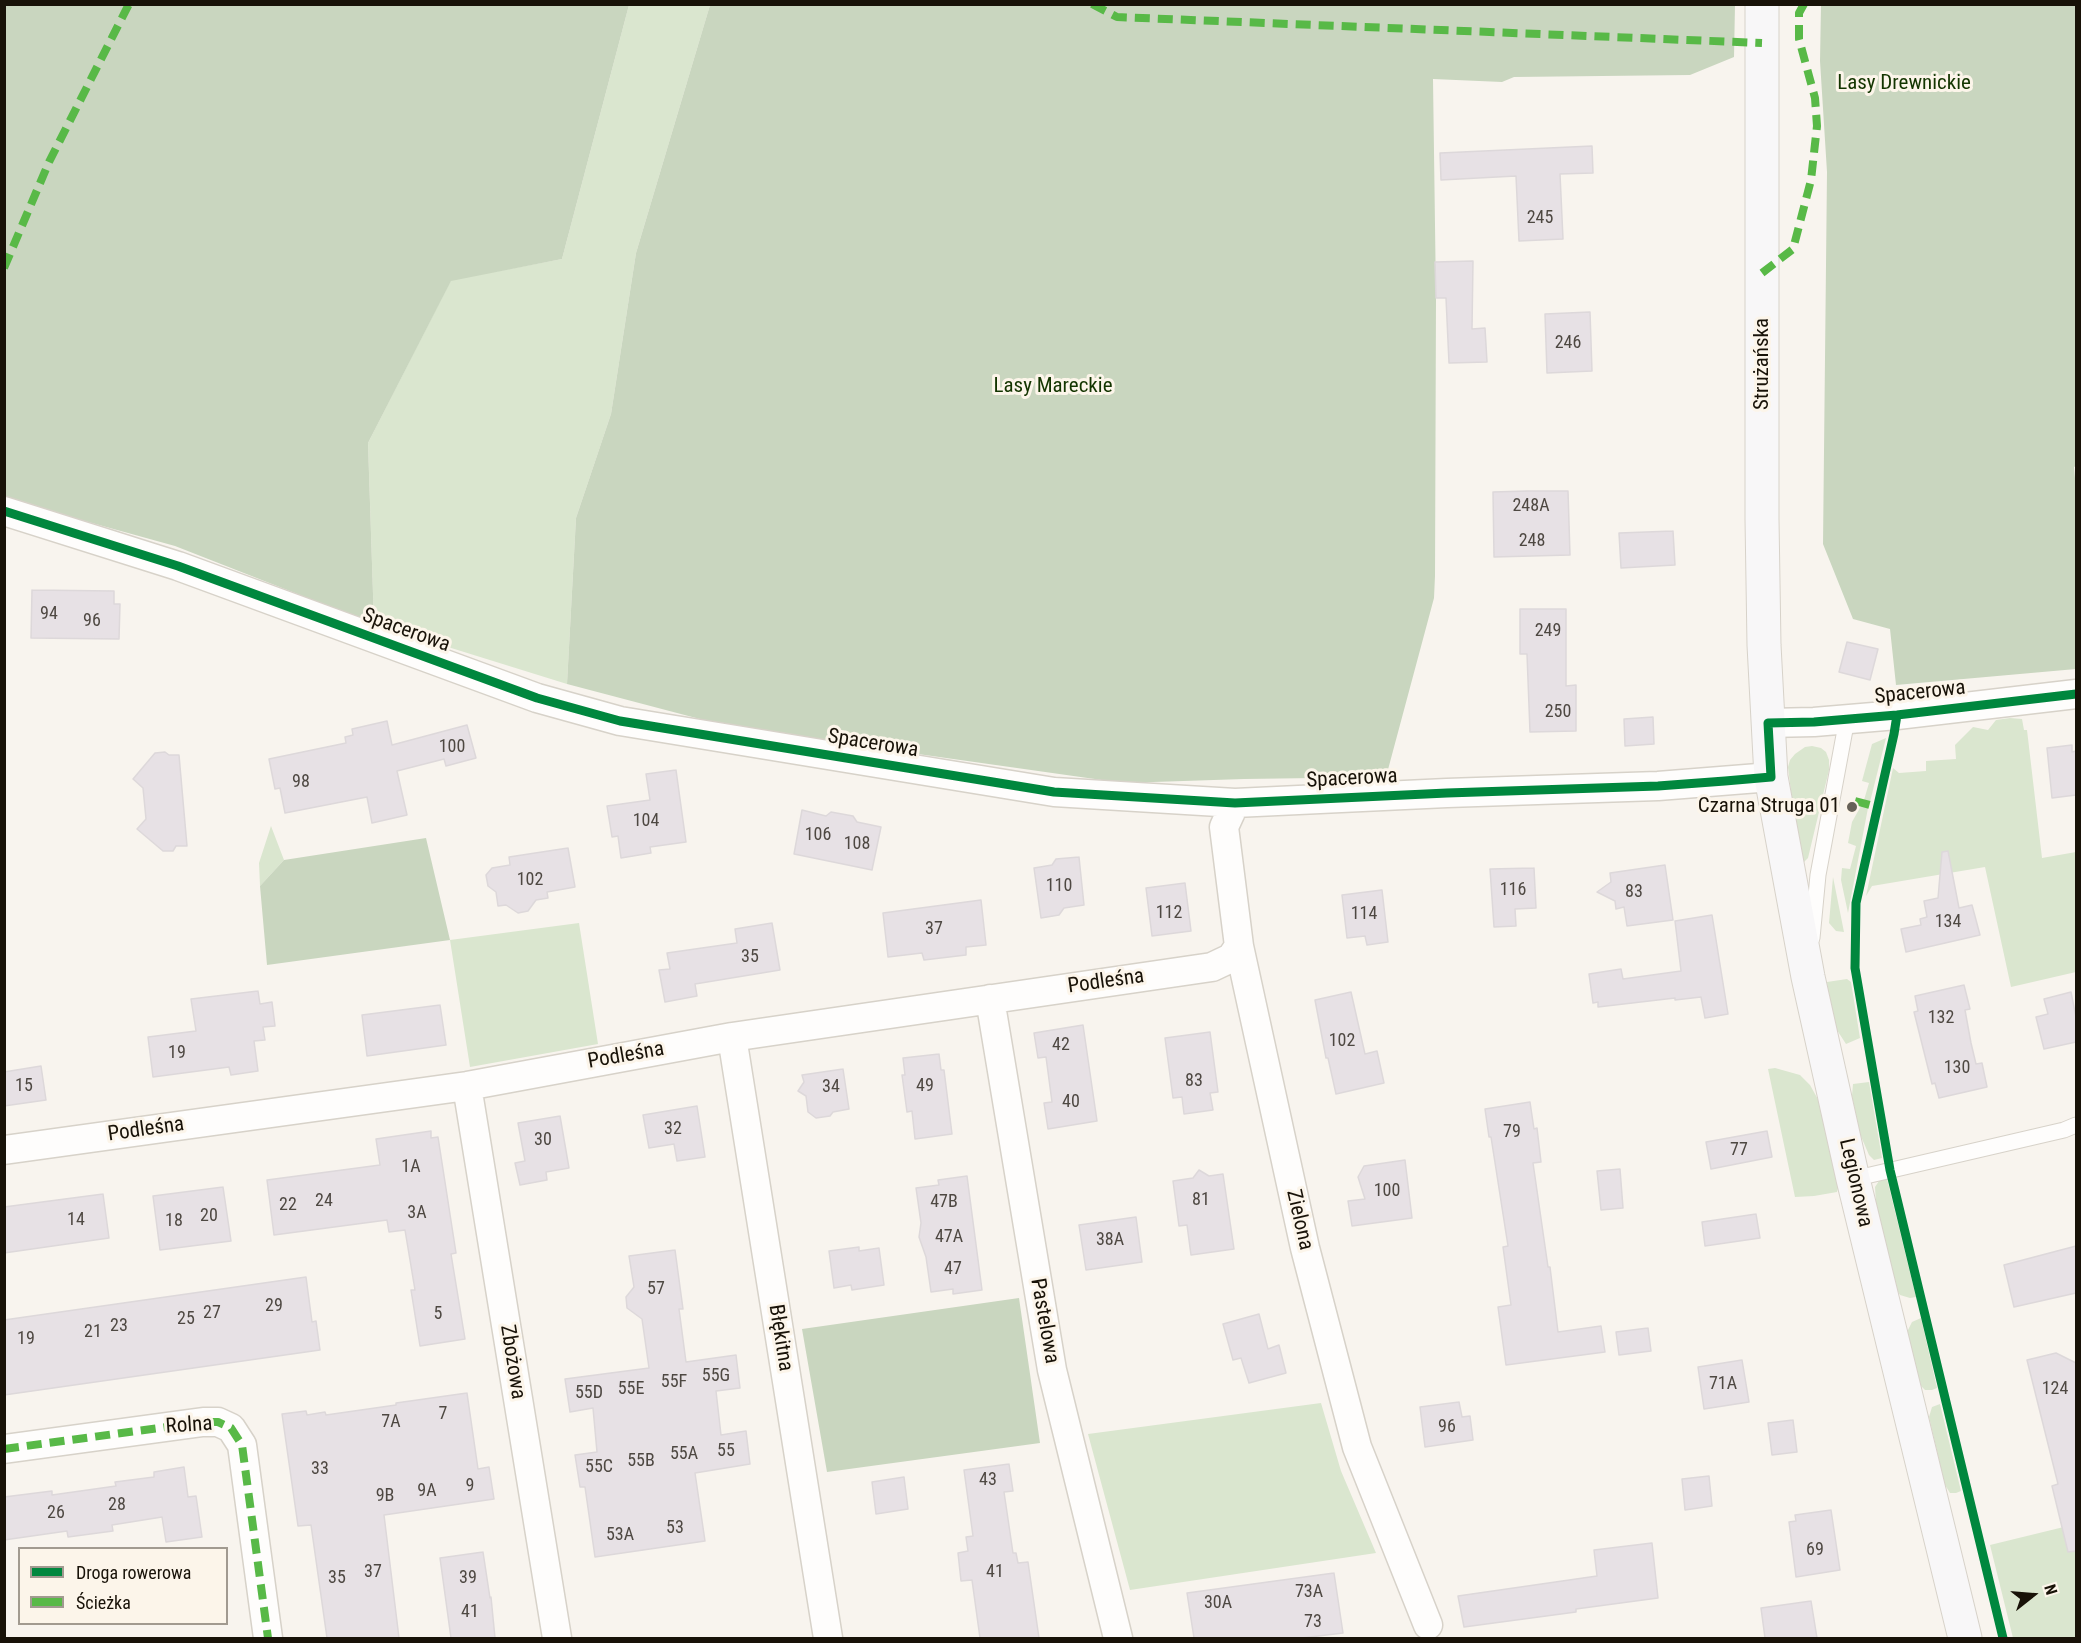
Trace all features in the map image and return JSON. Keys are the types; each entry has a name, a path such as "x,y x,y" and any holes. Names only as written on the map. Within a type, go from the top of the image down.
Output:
{"main road":[{"name":"Strużańska","path":"1762,4 1762,519 1768,723"},
{"name":"Legionowa","path":"1768,723 1771,777 1808,977 1853,1179 1965,1638"}],"street":[{"name":"Spacerowa","path":"4,511 178,566 537,698 620,721 1054,792 1235,803 1658,786 1771,777"},
{"name":"Spacerowa","path":"1768,723 1847,719 2076,694"},
{"name":"Zielona","path":"1235,803 1224,827 1239,946 1305,1248 1357,1447 1428,1625"},
{"name":"Podleśna","path":"4,1150 467,1086 732,1037 1212,967 1231,958 1239,946"},
{"name":"Pastelowa","path":"990,999 1052,1370 1118,1638"},
{"name":"Błękitna","path":"732,1037 828,1638"},
{"name":"Zbożowa","path":"467,1086 557,1638"},
{"name":"Rolna","path":"4,1449 203,1422 218,1422 231,1428 242,1445 268,1638"}],"lane":[{"path":"1808,977 1818,874 1847,719"},
{"path":"1853,1179 2064,1131 2076,1125"}],"green space":[{"path":"4,5 629,5 562,259 451,281 368,443 374,624 175,546 5,499"},
{"path":"629,5 710,5 636,253 611,414 576,518 567,684 374,624 368,443 451,280 562,259"},
{"name":"Lasy Mareckie","path":"710,5 1735,5 1734,57 1690,75 1514,77 1502,82 1433,79 1436,298 1434,598 1386,777 1123,783 734,728 567,684 576,518 611,414 636,253"},
{"name":"Lasy Drewnickie","path":"1821,5 2076,5 2076,466 2074,467 2076,669 1896,685 1890,629 1853,619 1823,544 1827,172 1820,61"},
{"path":"2022,719 2024,730 2027,730 2042,858 2076,852 2076,972 2011,987 1985,867 1872,886 1866,896 1893,768 1899,773 1926,771 1926,761 1956,759 1955,745 1973,727 1988,730 1996,720"},
{"path":"1886,738 1870,802 1860,800 1858,799 1864,800 1869,783 1862,781 1872,744"},
{"path":"1812,746 1826,752 1829,770 1808,858 1804,862 1799,857 1788,767 1795,754 1805,747"},
{"path":"1861,806 1868,808 1848,913 1841,880 1842,868 1850,869 1856,846 1848,843 1852,822"},
{"path":"271,826 284,860 260,886 259,863"},
{"path":"426,838 450,940 267,965 260,886 284,860"},
{"path":"1833,877 1844,932 1836,931 1829,923"},
{"path":"579,923 598,1044 470,1067 450,940"},
{"path":"1847,979 1851,982 1860,1038 1846,1044 1835,1027 1827,982"},
{"path":"1775,1068 1800,1075 1810,1085 1820,1103 1837,1192 1795,1197 1768,1069"},
{"path":"1869,1082 1882,1158 1874,1160 1869,1155 1860,1134 1852,1096 1853,1084"},
{"path":"1887,1179 1916,1297 1900,1295 1896,1289 1876,1204 1875,1187 1879,1181"},
{"path":"1019,1298 1040,1443 827,1472 802,1329"},
{"path":"1921,1318 1937,1388 1932,1390 1925,1390 1921,1386 1907,1332 1912,1322"},
{"path":"1321,1403 1341,1471 1376,1553 1130,1590 1088,1434"},
{"path":"1940,1404 1961,1491 1956,1493 1950,1493 1945,1485 1929,1417 1932,1407"},
{"path":"2076,1524 2076,1638 2013,1638 1990,1545"}],"building":[{"path":"1592,146 1593,173 1560,174 1563,239 1519,241 1516,176 1441,180 1440,153"},
{"path":"1473,261 1472,329 1485,328 1487,362 1449,363 1446,298 1436,298 1435,262"},
{"path":"1590,312 1592,371 1547,373 1545,314"},
{"path":"1568,491 1570,555 1494,557 1493,492"},
{"path":"1673,531 1675,565 1621,568 1619,533"},
{"path":"32,590 114,591 114,604 120,604 119,639 31,638"},
{"path":"1520,609 1566,609 1566,686 1576,685 1576,731 1530,732 1527,654 1520,654"},
{"path":"1847,642 1878,649 1870,680 1839,672"},
{"path":"1653,717 1654,744 1625,746 1624,719"},
{"path":"387,721 392,745 467,725 476,758 446,766 444,759 397,771 407,815 372,823 367,797 285,813 280,788 275,789 269,759 346,743 345,737 353,735 352,729"},
{"path":"2072,745 2072,752 2076,751 2076,795 2052,798 2047,748"},
{"path":"165,752 169,755 179,755 187,846 176,846 173,851 163,851 137,829 146,819 143,788 133,779 155,753"},
{"path":"676,770 686,842 650,847 651,853 621,858 618,836 612,837 607,806 650,800 646,774"},
{"path":"802,810 826,816 831,812 853,816 857,822 881,827 872,870 794,854"},
{"path":"568,848 575,887 547,892 548,898 536,900 528,911 518,913 506,905 498,906 496,892 488,886 486,875 492,868 510,865 509,857"},
{"path":"1948,851 1959,908 1972,905 1980,935 1906,952 1901,929 1921,925 1920,919 1927,917 1924,901 1938,898 1942,852"},
{"path":"1079,857 1084,905 1064,908 1059,915 1041,918 1034,868 1052,865 1056,859"},
{"path":"1665,865 1673,920 1627,926 1624,907 1616,909 1615,901 1597,892 1611,882 1610,873"},
{"path":"1534,868 1536,908 1515,909 1516,926 1494,927 1490,869"},
{"path":"1185,883 1191,931 1152,936 1146,888"},
{"path":"1382,890 1388,942 1367,945 1365,936 1347,938 1342,895"},
{"path":"981,900 986,945 966,947 966,955 924,960 922,953 888,957 883,913"},
{"path":"1712,915 1728,1014 1705,1018 1701,997 1598,1007 1598,1002 1593,1003 1589,974 1621,969 1623,979 1681,971 1675,921"},
{"path":"772,923 780,970 695,984 697,996 665,1002 659,970 670,969 667,953 737,943 735,929"},
{"path":"1964,985 1970,1009 1965,1010 1971,1043 1976,1064 1982,1063 1987,1087 1939,1098 1935,1083 1932,1084 1914,1012 1918,1011 1915,996"},
{"path":"258,991 260,1004 272,1002 275,1026 263,1027 265,1040 254,1041 258,1071 231,1075 229,1067 153,1077 148,1037 196,1031 191,999"},
{"path":"1351,992 1365,1054 1377,1051 1384,1083 1336,1094 1328,1058 1326,1058 1315,1000"},
{"path":"2071,992 2076,1017 2076,1042 2044,1049 2036,1017 2048,1014 2044,999"},
{"path":"440,1005 446,1045 367,1056 362,1015"},
{"path":"1083,1025 1097,1121 1048,1129 1044,1103 1052,1102 1046,1057 1038,1058 1034,1033"},
{"path":"1210,1032 1218,1092 1210,1093 1213,1110 1184,1114 1182,1097 1173,1098 1165,1038"},
{"path":"939,1054 941,1070 944,1070 952,1134 915,1139 912,1111 907,1112 902,1075 905,1075 903,1058"},
{"path":"41,1066 46,1100 4,1106 4,1072"},
{"path":"843,1069 849,1109 816,1118 808,1112 806,1096 798,1091 804,1082 802,1075"},
{"path":"1530,1102 1534,1129 1537,1128 1541,1162 1533,1163 1558,1332 1601,1326 1605,1352 1506,1365 1498,1307 1511,1305 1503,1247 1508,1246 1485,1109"},
{"path":"697,1106 705,1157 677,1161 674,1144 649,1148 643,1115"},
{"path":"560,1116 569,1168 546,1172 547,1180 520,1185 515,1163 525,1161 518,1123"},
{"path":"431,1131 431,1138 438,1137 456,1253 451,1254 465,1339 420,1346 411,1290 415,1290 405,1230 389,1232 387,1220 274,1235 267,1180 380,1165 376,1139"},
{"path":"1767,1131 1772,1157 1711,1169 1706,1142"},
{"path":"1405,1160 1412,1218 1352,1226 1348,1201 1365,1199 1358,1177 1364,1166"},
{"path":"1620,1169 1623,1208 1601,1210 1597,1171"},
{"path":"1199,1170 1209,1176 1223,1174 1234,1249 1191,1255 1187,1225 1179,1226 1173,1181 1193,1178"},
{"path":"967,1176 982,1290 953,1294 953,1289 931,1292 926,1257 919,1237 921,1223 916,1188 939,1185 938,1180"},
{"path":"223,1187 231,1241 160,1250 153,1196"},
{"path":"103,1194 109,1238 4,1253 4,1207"},
{"path":"1756,1214 1760,1238 1705,1246 1702,1222"},
{"path":"1136,1217 1142,1262 1086,1270 1079,1225"},
{"path":"2076,1246 2076,1293 2014,1307 2004,1265"},
{"path":"859,1247 859,1251 879,1248 884,1285 852,1290 851,1285 834,1288 829,1251"},
{"path":"675,1250 683,1309 679,1309 686,1362 736,1355 740,1388 716,1391 721,1435 746,1431 750,1464 695,1473 705,1541 595,1557 585,1487 580,1487 575,1455 597,1452 593,1408 570,1412 565,1379 649,1368 642,1319 627,1308 626,1297 634,1287 629,1256"},
{"path":"306,1277 312,1322 316,1321 320,1350 4,1395 4,1320"},
{"path":"1259,1314 1268,1349 1279,1345 1286,1373 1249,1383 1241,1358 1233,1360 1223,1324"},
{"path":"1648,1328 1651,1351 1619,1355 1616,1332"},
{"path":"2056,1353 2076,1363 2076,1551 2068,1552 2052,1486 2058,1484 2027,1360"},
{"path":"1742,1360 1749,1402 1704,1409 1698,1367"},
{"path":"467,1393 478,1469 489,1467 494,1499 384,1515 399,1638 327,1638 311,1525 298,1526 282,1414 306,1411 307,1415 325,1412 326,1415"},
{"path":"1459,1402 1462,1417 1470,1416 1473,1440 1425,1447 1420,1407"},
{"path":"1793,1420 1797,1452 1772,1455 1768,1423"},
{"path":"1009,1464 1013,1491 1004,1492 1013,1553 1016,1553 1018,1563 1028,1562 1039,1638 980,1638 972,1580 961,1581 958,1553 968,1551 966,1537 973,1536 964,1470"},
{"path":"184,1467 188,1497 196,1496 202,1537 166,1542 162,1517 112,1525 113,1531 68,1537 67,1531 4,1540 4,1497 52,1491 52,1495 116,1486 115,1482 154,1477 154,1472"},
{"path":"1709,1476 1712,1506 1685,1510 1682,1479"},
{"path":"904,1477 908,1509 876,1514 872,1482"},
{"path":"1831,1510 1840,1570 1796,1577 1789,1522 1796,1521 1795,1515"},
{"path":"1652,1543 1658,1598 1464,1627 1458,1596 1597,1576 1594,1550"},
{"path":"483,1552 495,1638 451,1638 440,1558"},
{"path":"1334,1573 1343,1633 1302,1638 1194,1638 1187,1593"},
{"path":"1811,1601 1817,1638 1765,1638 1761,1608"}],"marked path":[{"path":"4,268 49,162 129,4"},
{"path":"1092,4 1117,17 1762,43"},
{"path":"1762,273 1793,249 1811,180 1817,126 1815,98 1799,39 1799,13 1804,4"},
{"path":"1855,801 1877,807"},
{"path":"4,1449 203,1422 218,1422 231,1428 242,1445 268,1638"}],"cycle path":[{"path":"4,511 178,566 537,698 620,721 1054,792 1235,803 1658,786 1771,777 1768,723 1814,722 1897,715 2076,694"},
{"path":"1897,715 1856,903 1855,968 1890,1170 2003,1638"}],"place":[{"name":"Czarna Struga 01","path":"1852,807"}]}
